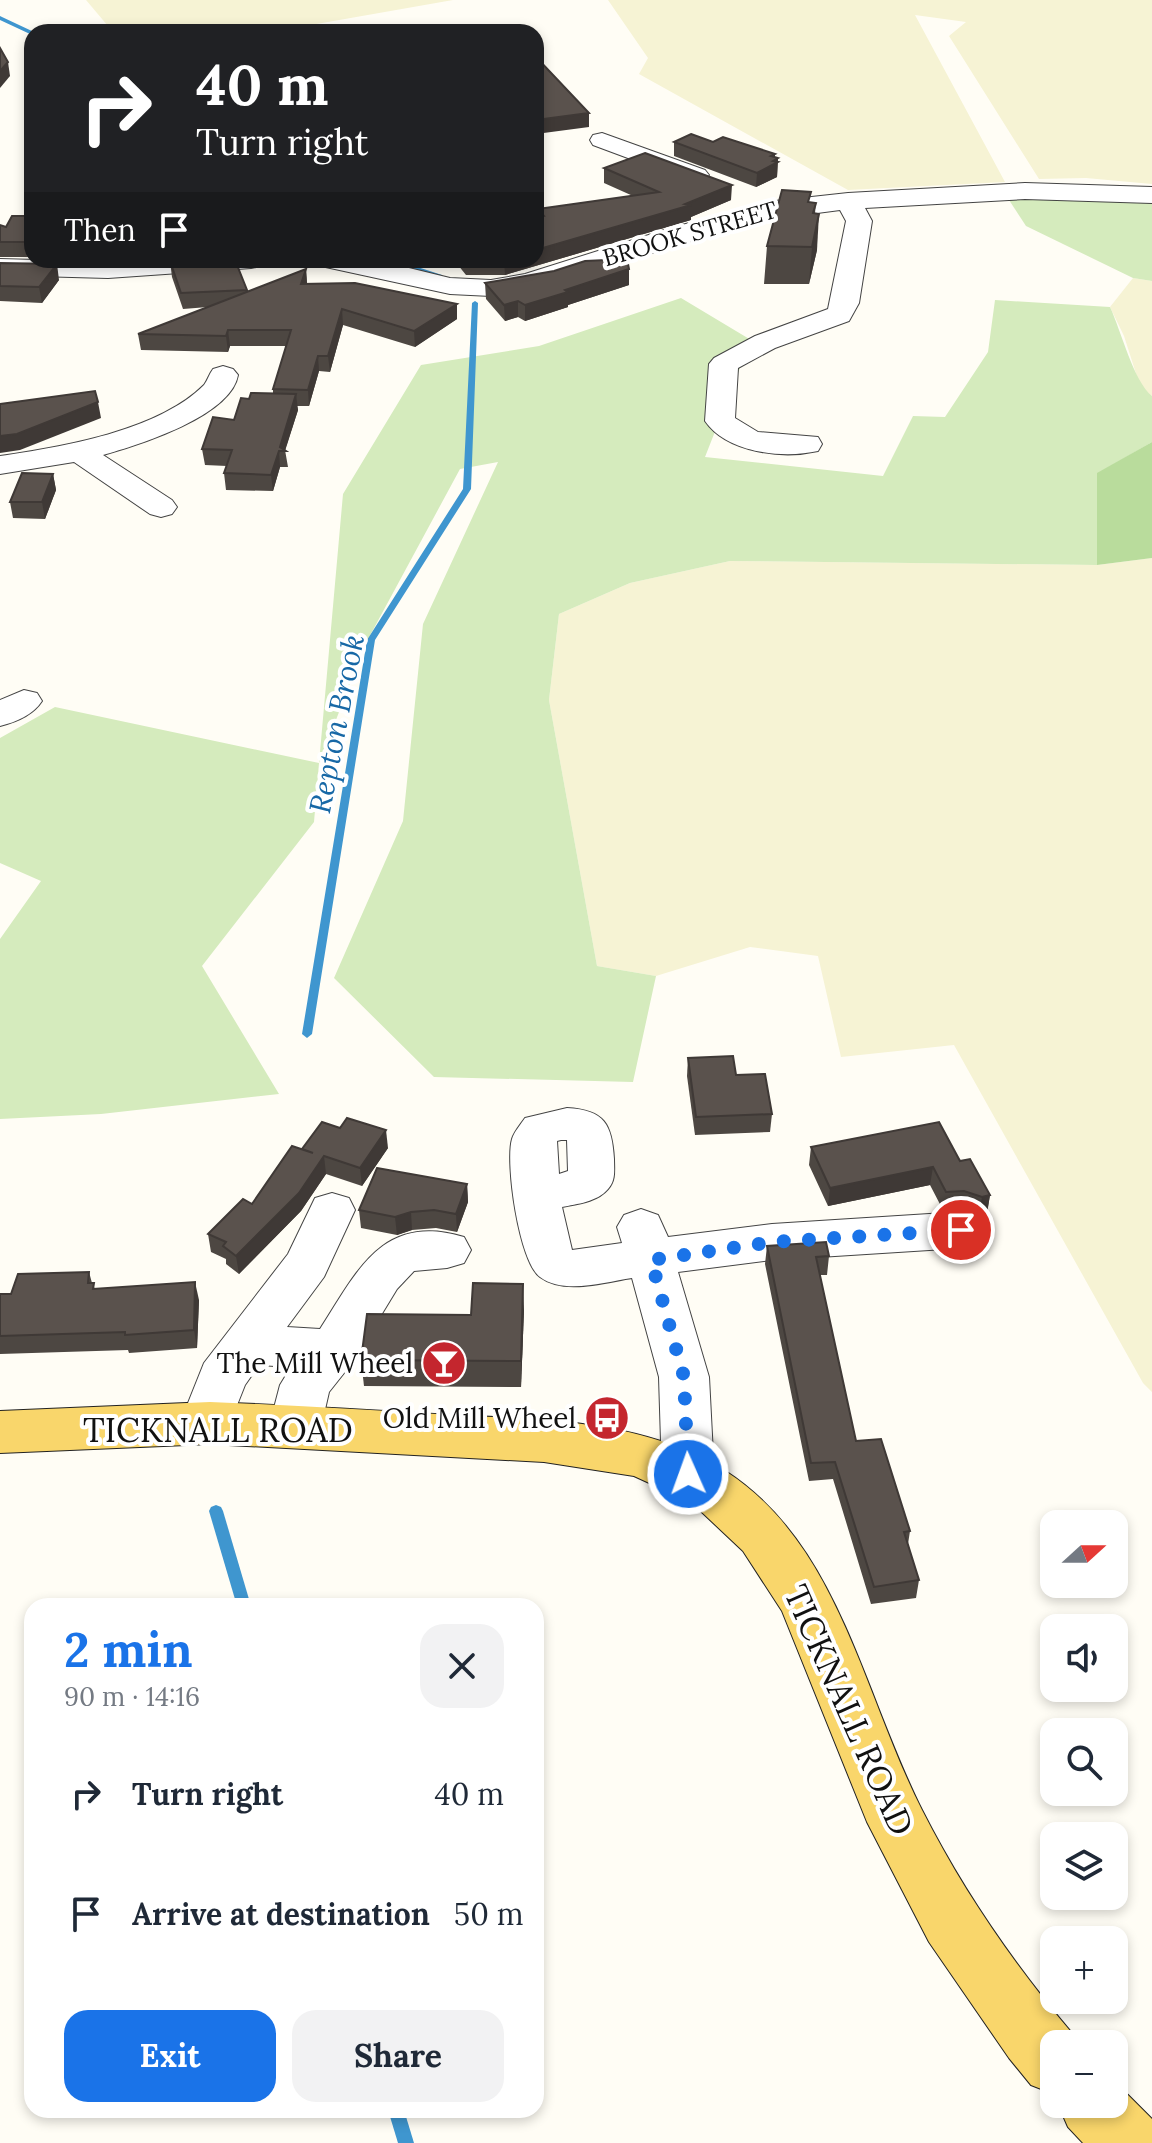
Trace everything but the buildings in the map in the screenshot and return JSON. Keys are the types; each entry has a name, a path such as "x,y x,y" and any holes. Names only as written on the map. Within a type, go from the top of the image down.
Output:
{"main road":[{"name":"TICKNALL ROAD","path":"0,1432 206,1423 295,1427 596,1447 688,1474 723,1495 755,1526 785,1566 811,1613 900,1828 983,1972 1040,2044"},
{"path":"1105,2118 1129,2143"}],"street":[{"path":"602,140 732,189 765,210"},
{"name":"BROOK STREET","path":"381,268 442,285 490,288 548,277 662,239 765,210 848,201 1016,192 1152,195"},
{"path":"807,444 751,441 720,421 724,364 765,342 839,315 845,303 859,221 848,201"},
{"path":"0,267 24,268"},
{"path":"36,268 137,268"},
{"path":"0,465 82,453 182,415 221,386 223,375"},
{"path":"82,453 101,469 161,507"},
{"path":"539,1195 547,1251 560,1266 571,1268 646,1243 772,1242 961,1230"},
{"path":"206,1423 222,1377 307,1264 332,1210"},
{"path":"646,1243 684,1377 688,1474"},
{"path":"295,1427 305,1385 334,1349 380,1276 397,1258 414,1251 447,1250"},
{"path":"244,1345 334,1349"}],"shaded area":[{"path":"86,0 453,0 316,24 106,24"},
{"path":"608,0 1152,0 1152,184 1086,178 1039,179 949,36 966,22 915,15 1005,182 848,190 639,74 648,58"},
{"path":"1133,278 1152,281 1152,396 1140,386 1124,336 1110,307"},
{"path":"1152,558 1152,1392 1143,1383 954,1045 841,1057 818,956 750,947 656,976 597,966 549,700 559,614 630,583 730,561 1097,565"}],"green space":[{"path":"1007,197 1152,199 1152,281 1133,278 1026,226"},
{"path":"681,298 751,340 705,457 883,476 913,416 945,417 988,352 995,300 1110,307 1139,379 1152,396 1152,442 1097,474 1097,565 730,561 630,583 559,614 549,700 597,966 656,976 633,1082 434,1077 334,978 403,821 423,624 498,462 460,469 367,641 319,763 343,494 421,365 539,346"},
{"path":"1152,442 1152,558 1097,565 1097,473"},
{"path":"55,707 319,763 314,822 202,966 279,1094 101,1114 0,1119 0,939 41,881 0,863 0,738"}],"waterway":[{"name":"Repton Brook","path":"0,18 24,29"},
{"name":"Repton Brook","path":"416,268 439,275"},
{"name":"Repton Brook","path":"307,1034 371,640 467,489 475,303"},
{"name":"Repton Brook","path":"216,1511 242,1598"},
{"name":"Repton Brook","path":"398,2118 406,2143"}],"place":[{"name":"The Mill Wheel","path":"444,1363"},
{"name":"Old Mill Wheel","path":"607,1418"}],"route":[{"path":"688,1474 684,1377 651,1260 772,1242 961,1230"}]}
